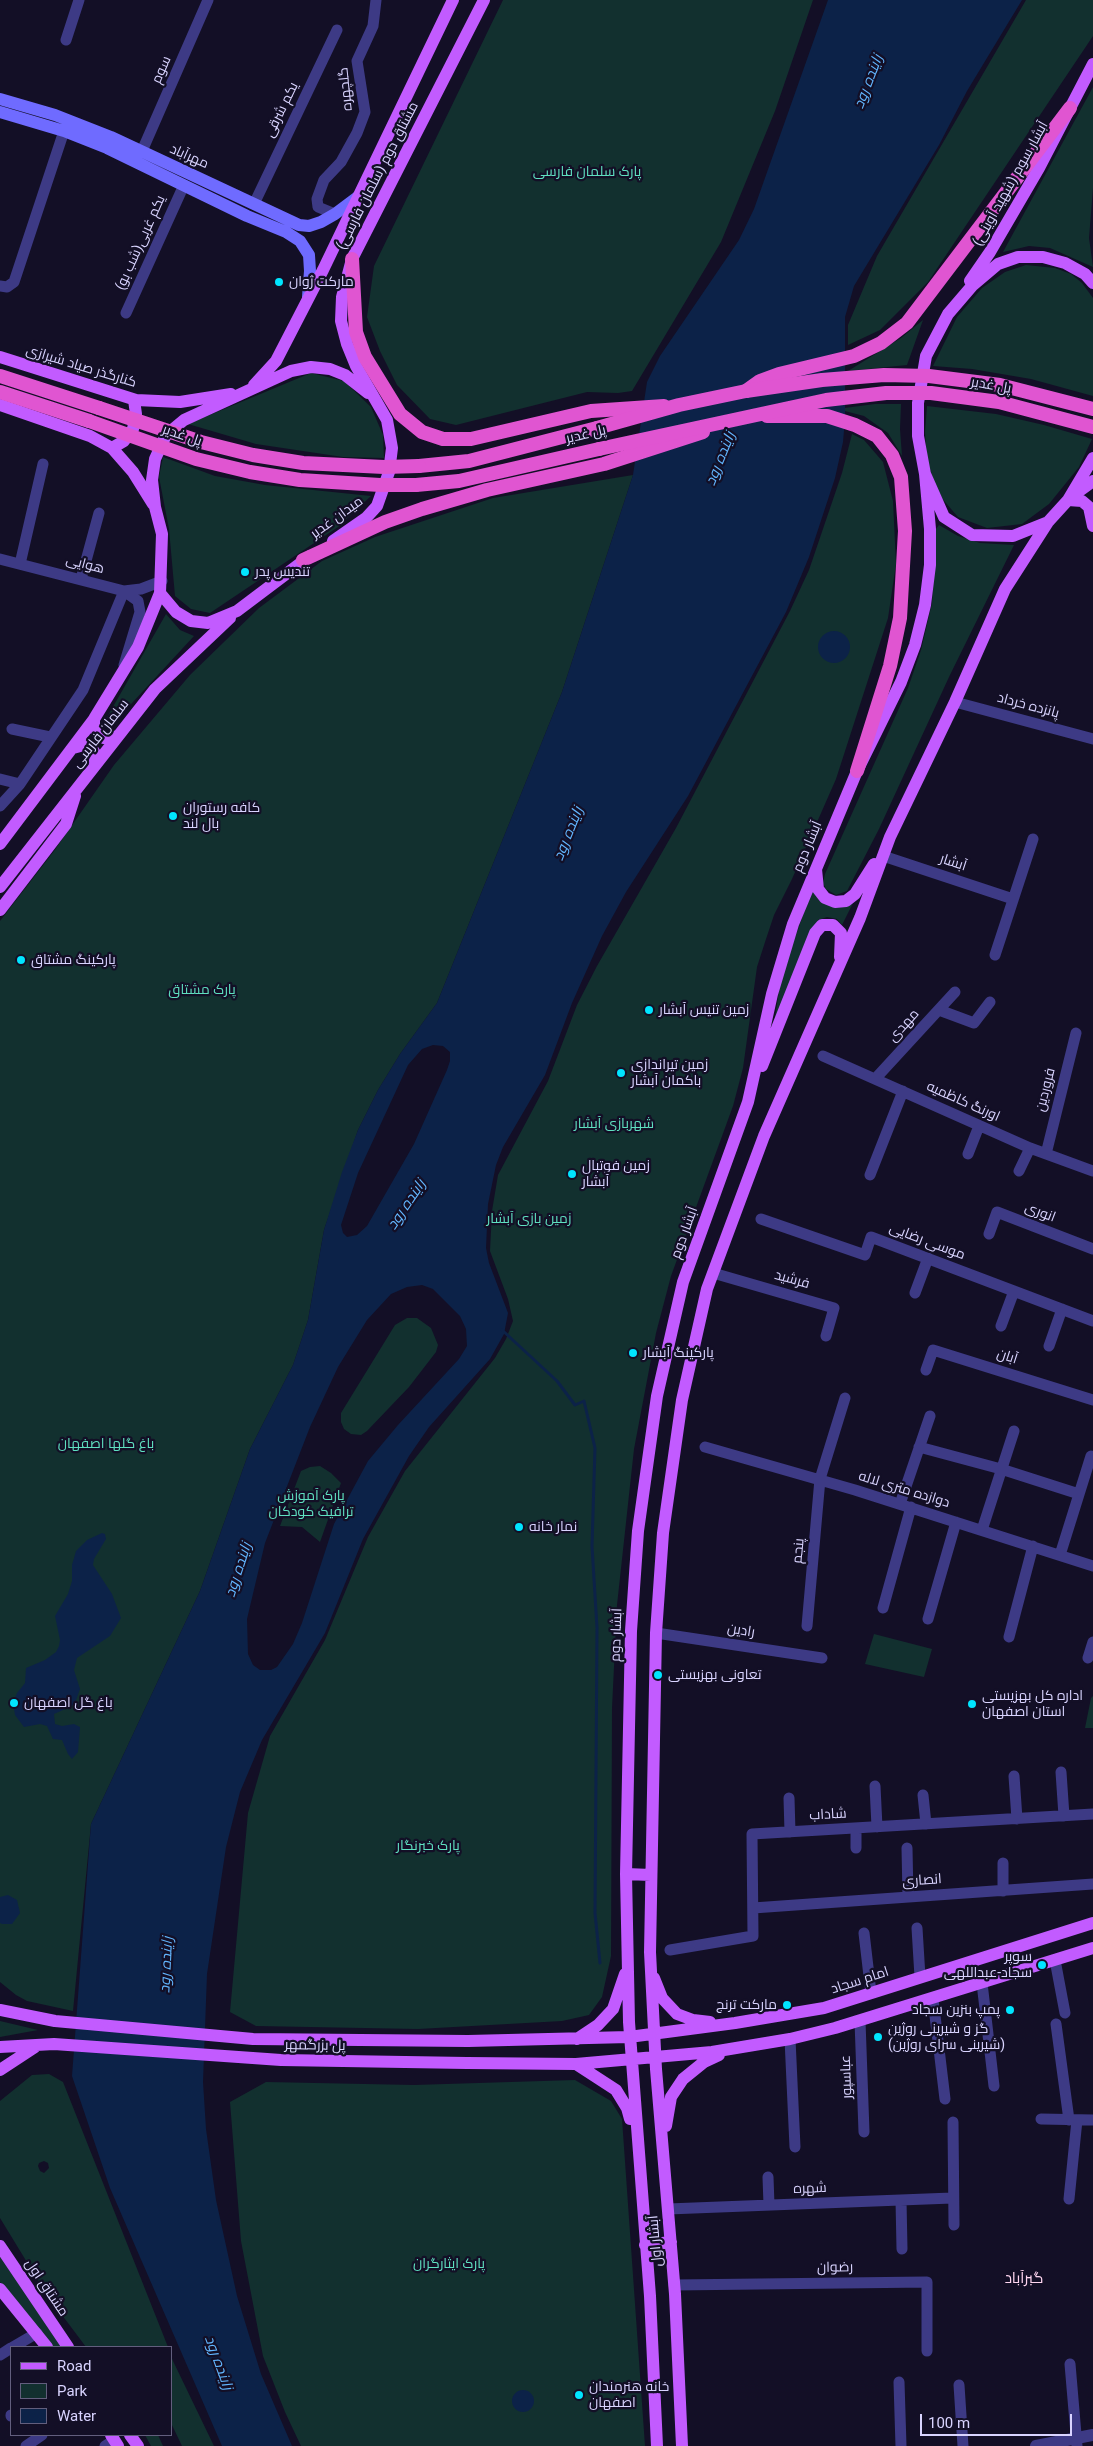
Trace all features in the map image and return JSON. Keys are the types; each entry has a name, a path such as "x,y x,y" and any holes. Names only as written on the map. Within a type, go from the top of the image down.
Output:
{"highway":[{"path":"746,391 772,376 832,363 867,350 907,323 1070,108"},
{"path":"352,259 356,332 365,357 400,414 422,432 443,439 471,439 591,411 679,405"},
{"name":"پل غدیر","path":"0,376 201,442 253,455 303,463 384,467 420,466 469,460 679,405 746,391 822,380 884,375 929,376 1000,384 1093,409"},
{"name":"پل غدیر","path":"0,392 196,459 250,472 300,480 380,485 416,485 459,481 826,400 886,392 931,393 998,402 1093,427"},
{"path":"303,560 385,522 422,509 487,490 604,464 752,416 827,416 855,425 877,436 892,455 902,477 904,495 904,571 900,618 890,666 857,771"}],"main road":[{"name":"مشتاق دوم (سلمان فارسی)","path":"248,391 276,361 454,0"},
{"name":"مشتاق دوم (سلمان فارسی)","path":"376,400 356,366 347,344 341,321 342,297 352,259 484,0"},
{"name":"آبشار سوم (شهید آوینی)","path":"948,314 990,252 1093,64"},
{"name":"مهرآباد","path":"0,100 55,115 142,151 254,204 295,230 309,255 308,297"},
{"name":"مهرآباد","path":"0,112 64,131 134,160 184,185 295,230"},
{"path":"295,230 335,214 358,196"},
{"path":"1048,522 1013,536 972,536 944,517 925,474 918,436 918,403 926,356 948,314 972,286 998,264 1018,257 1043,257 1065,263 1085,274 1093,283"},
{"name":"کنارگذر صیاد شیرازی","path":"0,357 134,400 180,402 248,391"},
{"name":"میدان غدیر","path":"311,367 330,369 346,375 376,400 387,420 392,448 389,472 377,506 344,534 303,560 237,611 208,623 191,621 176,612 161,587 162,534 155,507 152,480 154,458 166,434 184,420 291,371 311,367"},
{"path":"112,448 124,441 133,429 136,414 134,400"},
{"path":"0,405 90,436 112,448 133,472 155,507"},
{"path":"1068,500 1093,458"},
{"name":"آبشار دوم","path":"629,2037 626,1874 631,1630 638,1530 657,1396 683,1282 748,1102 772,994 793,924 857,771 901,682 915,645 925,605 930,565 930,529 925,474"},
{"path":"654,2034 650,1969 651,1875 656,1633 663,1533 682,1400 707,1289 764,1136 839,964 890,837 955,702 1005,588 1048,522 1068,500 1093,481"},
{"path":"1068,500 1082,501 1089,508 1093,526"},
{"name":"سلمان فارسی","path":"0,844 94,719 138,647 161,587"},
{"name":"سلمان فارسی","path":"0,886 155,689 237,611"},
{"path":"94,719 94,727 98,734 104,738 112,739 119,735"},
{"path":"72,748 84,745 91,747 96,755 94,767"},
{"path":"0,910 66,824 77,789"},
{"path":"816,866 818,889 825,898 835,902 846,901 855,894 890,837"},
{"path":"748,1102 815,933 822,925 833,925 841,933 839,964"},
{"path":"626,1874 651,1875"},
{"name":"امام سجاد","path":"629,2037 824,2008 1093,1923"},
{"path":"631,2059 733,2048 790,2039 860,2021 1093,1948"},
{"path":"577,2040 598,2025 613,2009 628,1964"},
{"path":"650,1969 662,1998 677,2014 693,2020 726,2024"},
{"name":"پل بزرگمهر","path":"0,2010 55,2021 253,2039 577,2040 629,2037"},
{"name":"آبشار اول","path":"654,2034 674,2285 682,2446"},
{"name":"آبشار اول","path":"629,2037 645,2244 657,2446"},
{"path":"0,2070 24,2052 48,2044"},
{"name":"پل بزرگمهر","path":"0,2047 48,2044 254,2058 576,2064 631,2059"},
{"path":"663,2146 671,2097 683,2080 704,2062 733,2048"},
{"path":"576,2064 616,2090 627,2108 637,2142"},
{"path":"645,2244 671,2242"},
{"name":"مشتاق اول","path":"0,2246 67,2346"},
{"path":"0,2289 46,2346"}],"street":[{"path":"66,40 80,0"},
{"name":"سوم","path":"142,151 208,0"},
{"name":"گلچهره","path":"335,214 318,206 317,199 324,180 341,162 357,134 365,112 357,61 373,26 376,0"},
{"name":"یکم شرقی","path":"254,204 337,30"},
{"path":"0,286 7,287 14,282 64,131"},
{"name":"یکم غربی(شب بو)","path":"126,313 184,185"},
{"path":"20,564 43,464"},
{"path":"81,579 99,513"},
{"name":"هوایی","path":"0,558 124,591 161,587"},
{"path":"0,806 20,784 83,690 124,591 138,601 140,612 122,673"},
{"name":"پانزده خرداد","path":"955,702 1093,739"},
{"path":"12,729 50,737"},
{"path":"0,779 20,784"},
{"path":"995,955 1033,839"},
{"name":"آبشار","path":"883,856 1013,899"},
{"name":"مهدی","path":"875,1079 955,992"},
{"path":"939,1010 974,1023 990,1002"},
{"name":"فروردین","path":"1046,1154 1076,1033"},
{"name":"اورنگ کاظمیه","path":"823,1056 1030,1148 1093,1172"},
{"path":"870,1175 903,1091"},
{"path":"968,1154 979,1126"},
{"path":"1020,1171 1030,1148"},
{"name":"انوری","path":"989,1234 998,1212 1093,1249"},
{"path":"780,1225 784,1213"},
{"name":"موسی رضایی","path":"761,1219 864,1255 871,1237 1093,1321"},
{"path":"915,1292 928,1258"},
{"name":"فرشید","path":"713,1273 834,1308 826,1336"},
{"path":"1001,1326 1014,1291"},
{"path":"1048,1346 1062,1309"},
{"name":"آبان","path":"926,1370 933,1350 1093,1400"},
{"name":"پنجم","path":"807,1626 820,1480 845,1398"},
{"path":"883,1608 919,1447 930,1416"},
{"path":"982,1530 1014,1431"},
{"name":"دوازده متری لاله","path":"705,1447 905,1506 1093,1566"},
{"path":"919,1447 1001,1469 1079,1494"},
{"path":"1060,1555 1091,1456"},
{"path":"928,1619 956,1522"},
{"path":"1009,1637 1033,1546"},
{"name":"رادین","path":"656,1633 822,1658"},
{"path":"1088,1658 1093,1642"},
{"path":"1061,1772 1064,1816"},
{"path":"1014,1776 1017,1819"},
{"path":"875,1786 877,1827"},
{"path":"923,1795 926,1824"},
{"path":"789,1798 790,1832"},
{"name":"شاداب","path":"670,1950 753,1936 751,1835 1093,1814"},
{"path":"856,1828 856,1848"},
{"path":"907,1848 908,1897"},
{"path":"1003,1863 1004,1891"},
{"name":"انصاری","path":"753,1908 1093,1884"},
{"path":"917,1928 920,1977"},
{"path":"864,1933 871,1993"},
{"path":"1055,1960 1064,2014"},
{"path":"982,1983 994,2086"},
{"path":"933,1999 945,2099"},
{"name":"عباسپور","path":"860,2021 864,2132"},
{"path":"1056,2024 1073,2120 1069,2199"},
{"path":"790,2039 795,2147"},
{"path":"1041,2119 1093,2120"},
{"path":"954,2122 952,2198 954,2225"},
{"path":"768,2177 769,2206"},
{"name":"شهره","path":"668,2209 952,2198"},
{"path":"901,2200 902,2249"},
{"name":"رضوان","path":"674,2285 927,2282 927,2351"},
{"path":"15,2346 37,2333"},
{"path":"1070,2364 1076,2443"},
{"path":"899,2382 901,2446"},
{"path":"960,2385 962,2446"},
{"path":"1036,2446 1076,2443 1093,2435"},
{"path":"26,2446 41,2436"}],"green space":[{"name":"پارک سلمان فارسی","path":"503,0 813,0 775,111 721,242 632,391 618,393 587,392 456,425 430,419 397,385 380,351 367,317 374,266"},
{"path":"1026,0 1093,0 1093,36 928,282 880,330 848,345 848,325 877,256"},
{"path":"1093,87 1093,188 1089,238 1093,267 1050,248 1029,246 1003,252"},
{"path":"1026,265 1055,268 1071,274 1082,283 1093,298 1093,396 1031,379 972,369 933,366 957,317 982,288 1005,272"},
{"path":"923,320 907,365 848,371 901,338"},
{"path":"311,373 344,381 371,407 383,435 384,458 343,457 256,444 188,424"},
{"path":"875,404 901,404 902,456 888,433 864,416 837,409"},
{"path":"927,406 996,414 1092,439 1079,467 1049,504 1022,524 987,528 958,517 939,495 927,461 925,432"},
{"name":"پارک خبرنگار","path":"852,434 864,440 883,462 893,501 896,564 888,618 836,779 774,915 766,939 757,967 743,1068 733,1106 671,1276 656,1333 634,1449 617,1605 612,1708 611,1956 602,1997 589,2015 562,2021 418,2029 256,2026 230,2012 248,1813 270,1736 325,1640 368,1537 405,1471 495,1358 506,1339 513,1321 508,1299 490,1251 492,1211 498,1175 548,1081 577,1005 597,966 676,828 790,611 809,570 842,473"},
{"path":"163,457 215,476 265,485 371,496 338,527 210,613 191,609 175,596 169,529 159,477"},
{"name":"پارک مشتاق","path":"633,475 562,692 437,1003 400,1054 378,1090 358,1130 324,1230 308,1320 293,1365 250,1449 200,1591 91,1824 73,2011 27,2001 0,1982 0,921 54,851 114,765 190,675 259,608 322,561 375,537 493,498"},
{"path":"939,525 958,536 980,543 1014,545 949,677 879,829 847,891 836,895 826,889 823,883 825,874 908,688 921,650 932,603 936,529"},
{"path":"166,614 180,630 194,636 108,729 102,726"},
{"path":"812,890 841,907 853,903 842,925 837,919 827,917 818,920 773,1031 781,977"},
{"path":"407,1318 417,1318 431,1328 438,1345 436,1352 409,1387 367,1431 361,1435 351,1434 344,1429 341,1422 341,1413 395,1325"},
{"name":"پارک آموزش ترافیک کودکان","path":"320,1466 341,1483 320,1542 302,1527 280,1526 301,1471 310,1467"},
{"path":"874,1634 932,1649 924,1677 865,1664"},
{"path":"1093,1696 1093,1728 1085,1728 1091,1698"},
{"path":"0,2021 38,2030 0,2037"},
{"path":"49,2074 63,2082 168,2346 85,2346 47,2295 0,2218 0,2101 32,2075","holes":["44,2161 48,2163 49,2168 44,2173 40,2171 38,2166 39,2163"]},
{"name":"پارک ایثارگران","path":"575,2080 611,2101 622,2119 645,2446 301,2446 285,2412 263,2356 241,2241 230,2102 266,2082 414,2085"},
{"path":"0,2255 63,2346 50,2346 0,2282"},
{"path":"172,2358 214,2446 182,2446 172,2425"},
{"path":"146,2436 158,2436 163,2446 151,2446"}],"water":[{"name":"زاینده رود","path":"828,0 1022,0 967,91 939,145 854,286 845,317 845,419 843,442 835,478 809,557 786,612 688,796 626,892 602,936 572,1003 545,1075 503,1147 496,1165 488,1204 486,1248 489,1263 508,1313 504,1334 490,1359 429,1427 409,1456 363,1539 325,1633 262,1740 240,1792 226,1847 207,1974 203,2082 206,2129 216,2200 237,2296 261,2374 292,2446 222,2446 110,2188 72,2076 91,1824 200,1591 250,1449 293,1365 308,1320 324,1230 342,1172 358,1130 378,1090 400,1054 437,1003 562,692 633,475 647,382 660,356 739,240 754,209","holes":["433,1045 443,1046 450,1052 450,1061 414,1144 367,1226 357,1235 347,1237 343,1233 341,1225 358,1173 408,1065 422,1049","422,1285 433,1289 460,1316 466,1329 467,1346 459,1359 398,1425 368,1461 334,1524 302,1623 293,1644 277,1667 271,1670 260,1670 253,1665 248,1654 247,1619 265,1543 310,1427 338,1367 367,1320 391,1294 407,1287"]},
{"path":"834,631 846,635 850,647 846,659 834,663 822,659 818,647 822,635"},
{"path":"102,1533 105,1534 106,1539 94,1559 93,1565 112,1594 121,1618 110,1636 77,1658 74,1670 80,1689 76,1700 72,1706 54,1714 55,1724 62,1726 74,1724 80,1727 78,1752 72,1759 62,1740 53,1739 47,1726 40,1724 24,1727 15,1715 13,1703 17,1693 25,1683 26,1668 45,1660 56,1652 59,1646 60,1640 55,1616 68,1594 72,1581 72,1565 76,1551 87,1540"},
{"path":"8,1895 17,1900 20,1913 12,1924 2,1924 0,1923 0,1897"},
{"path":"523,2390 531,2393 534,2401 531,2409 523,2412 515,2409 512,2401 515,2393"}],"waterway":[{"path":"502,1330 557,1381 575,1405 584,1401 595,1448 592,1546 597,1628 595,1913 600,1963"}],"place":[{"name":"مارکت ژوان","path":"279,282"},
{"name":"تندیس پدر","path":"245,572"},
{"name":"کافه رستوران بال لند","path":"173,816"},
{"name":"پارکینگ مشتاق","path":"21,960"},
{"name":"زمین تنیس آبشار","path":"649,1010"},
{"name":"زمین تیراندازی باکمان آبشار","path":"621,1073"},
{"name":"زمین فوتبال آبشار","path":"572,1174"},
{"name":"پارکینگ آبشار","path":"633,1353"},
{"name":"نمار خانه","path":"519,1527"},
{"name":"تعاونی بهزیستی","path":"658,1675"},
{"name":"باغ گل اصفهان","path":"14,1703"},
{"name":"اداره کل بهزیستی استان اصفهان","path":"972,1704"},
{"name":"سوپر سجاد-عبداللهی","path":"1042,1965"},
{"name":"مارکت ترنج","path":"787,2005"},
{"name":"پمپ بنزین سجاد","path":"1010,2010"},
{"name":"گز و شیرینی روژین (شیرینی سرای روژین)","path":"878,2037"},
{"name":"خانه هنرمندان اصفهان","path":"579,2395"}],"district":[{"name":"گبرآباد","path":"1024,2279"}],"park label":[{"name":"شهربازی آبشار","path":"614,1124"},
{"name":"زمین بازی آبشار","path":"529,1219"},
{"name":"باغ گلها اصفهان","path":"106,1444"}]}
